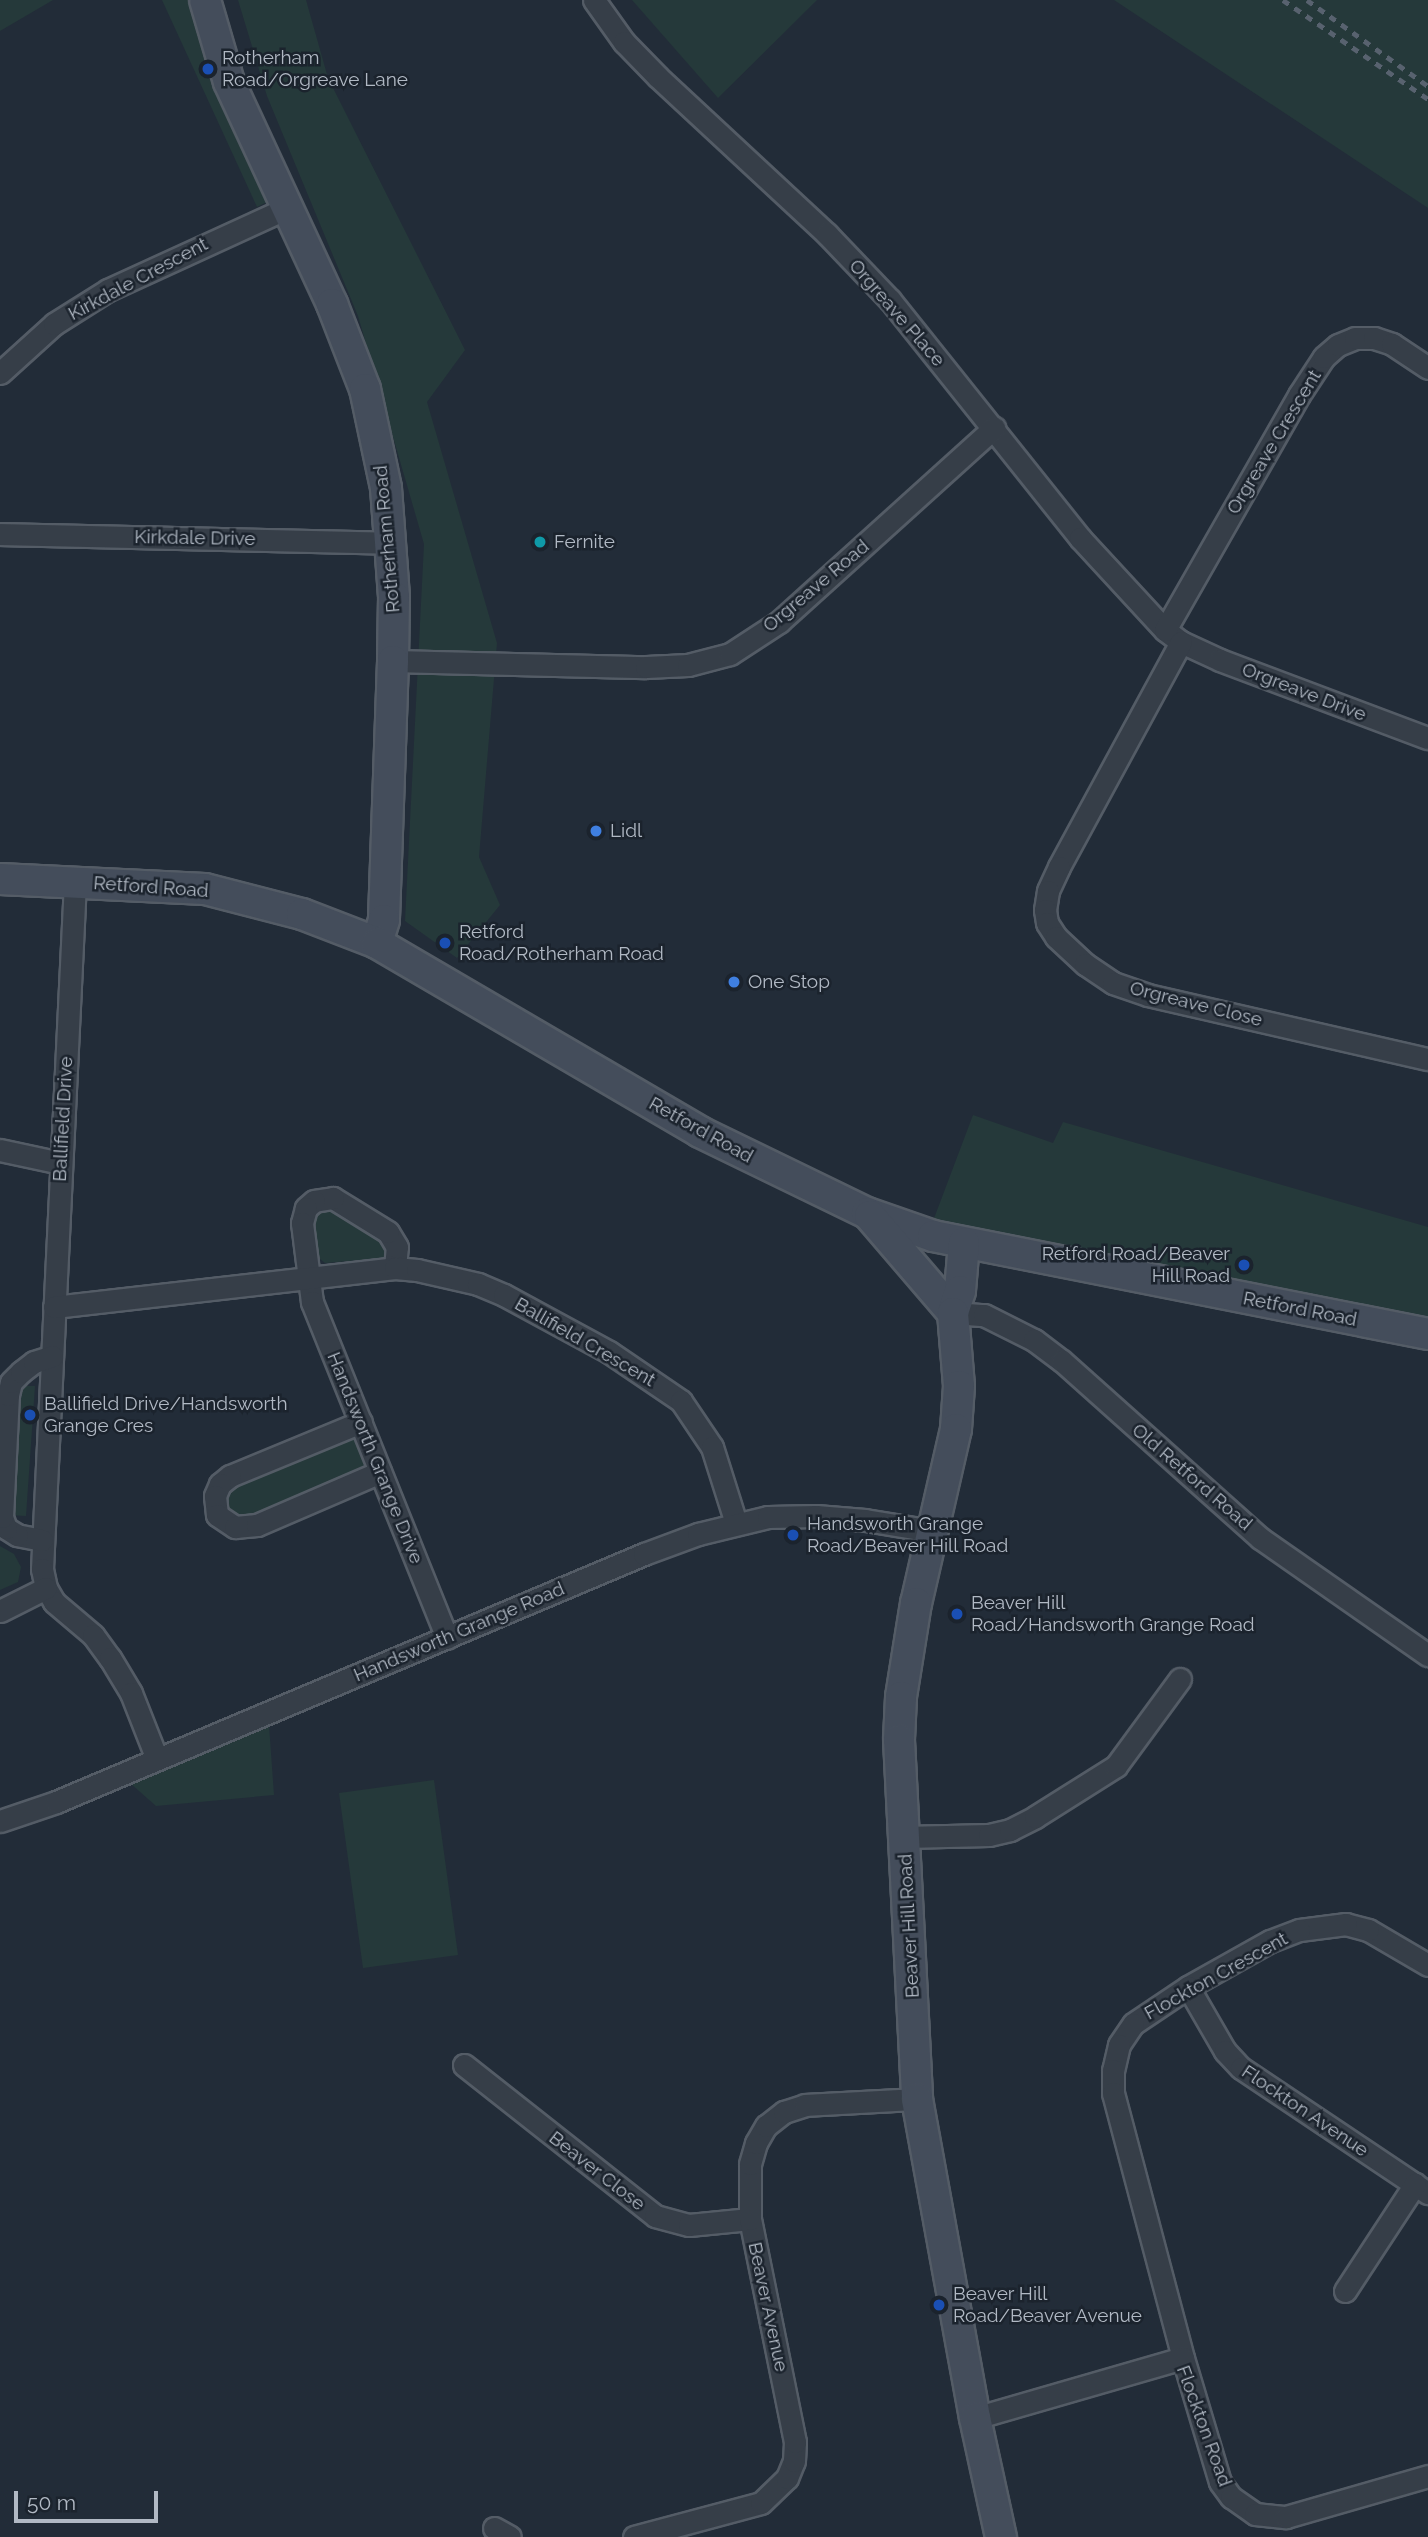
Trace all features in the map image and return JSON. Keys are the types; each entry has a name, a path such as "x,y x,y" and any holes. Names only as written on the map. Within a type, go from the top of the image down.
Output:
{"main road":[{"name":"Rotherham Road","path":"205,0 229,82 332,304 365,389 386,488 393,661 384,920 377,943"},
{"name":"Retford Road","path":"0,880 205,889 302,914 377,943 700,1132 867,1213 933,1236 964,1243 1428,1334"},
{"path":"867,1213 947,1305"},
{"name":"Beaver Hill Road","path":"933,1236 935,1277 947,1305 959,1386 956,1429 916,1603 901,1697 899,1740 917,2099 975,2417 1001,2537"},
{"name":"Beaver Hill Road","path":"947,1305 960,1291 964,1243"}],"street":[{"name":"Orgreave Place","path":"594,0 624,42 657,77 827,234 890,300 1080,538 1173,636"},
{"name":"Kirkdale Crescent","path":"0,373 54,324 108,290 191,249 289,207"},
{"name":"Orgreave Crescent","path":"1173,636 1299,395 1324,357 1338,345 1355,338 1374,338 1392,344 1428,369"},
{"name":"Orgreave Road","path":"393,661 646,667 688,665 730,654 779,622 994,428"},
{"name":"Kirkdale Drive","path":"0,534 390,543"},
{"name":"Orgreave Drive","path":"1173,636 1220,660 1428,738"},
{"name":"Orgreave Close","path":"1173,636 1048,891 1045,910 1052,930 1085,964 1113,983 1148,995 1428,1059"},
{"name":"Ballifield Drive","path":"46,1588 42,1540 75,882"},
{"path":"0,1150 60,1163"},
{"path":"307,1277 302,1223 306,1208 314,1201 324,1198 333,1198 388,1232 397,1247 395,1268"},
{"name":"Ballifield Crescent","path":"54,1307 395,1268 445,1275 504,1295 609,1352 663,1386 690,1410 712,1447 736,1523"},
{"name":"Handsworth Grange Drive","path":"307,1277 312,1302 447,1638"},
{"name":"Old Retford Road","path":"947,1305 984,1315 1034,1340 1062,1361 1261,1538 1428,1655"},
{"path":"42,1540 17,1535 6,1528 2,1517 8,1395 11,1382 21,1372 52,1356"},
{"path":"361,1422 230,1476 220,1484 215,1496 217,1515 236,1527 257,1525 380,1472"},
{"name":"Handsworth Grange Road","path":"0,1821 56,1802 644,1554 736,1523 768,1517 816,1516 933,1531"},
{"path":"0,1611 46,1588 54,1602 93,1635 110,1658 131,1693 157,1759"},
{"path":"904,1837 989,1835 1010,1830 1035,1817 1116,1766 1180,1679"},
{"name":"Flockton Crescent","path":"1183,2358 1117,2117 1112,2070 1119,2045 1133,2024 1188,1987 1270,1941 1322,1925 1346,1924 1368,1930 1428,1965"},
{"name":"Flockton Avenue","path":"1188,1987 1225,2050 1241,2068 1422,2189 1345,2291"},
{"name":"Beaver Close","path":"464,2065 655,2216 689,2225 750,2218"},
{"name":"Beaver Avenue","path":"634,2537 761,2504 787,2478 794,2460 795,2442 750,2218 749,2177 755,2143 766,2126 784,2112 817,2104 917,2099"},
{"name":"Flockton Road","path":"975,2417 1183,2358 1220,2483 1231,2497 1255,2514 1286,2517 1428,2476"}],"green space":[{"path":"0,0 53,0 0,31"},
{"path":"162,0 190,0 269,201 257,207"},
{"path":"238,0 306,0 328,78 465,350 427,402 497,643 479,857 500,905 457,958 405,921 424,544 358,316 267,96"},
{"path":"632,0 817,0 718,98"},
{"path":"1114,0 1428,0 1428,208"},
{"path":"973,1115 1053,1143 1063,1122 1428,1227 1428,1320 933,1221"},
{"path":"330,1206 386,1240 390,1251 386,1258 325,1263 311,1252 312,1212"},
{"path":"17,1386 35,1386 26,1516 9,1515"},
{"path":"347,1436 358,1439 366,1458 363,1471 257,1515 242,1518 232,1514 225,1505 230,1487"},
{"path":"0,1546 14,1554 21,1567 18,1582 0,1590"},
{"path":"269,1725 274,1795 156,1806 130,1783"},
{"path":"434,1780 458,1955 363,1968 339,1793"}],"railway":[{"path":"1283,0 1428,99"},
{"path":"1307,0 1428,86"}],"place":[{"name":"Rotherham Road/Orgreave Lane","path":"208,69"},
{"name":"Fernite","path":"540,542"},
{"name":"Lidl","path":"596,831"},
{"name":"Retford Road/Rotherham Road","path":"445,943"},
{"name":"One Stop","path":"734,982"},
{"name":"Retford Road/Beaver Hill Road","path":"1244,1265"},
{"name":"Ballifield Drive/Handsworth Grange Cres","path":"30,1415"},
{"name":"Handsworth Grange Road/Beaver Hill Road","path":"793,1535"},
{"name":"Beaver Hill Road/Handsworth Grange Road","path":"957,1614"},
{"name":"Beaver Hill Road/Beaver Avenue","path":"939,2305"}]}
